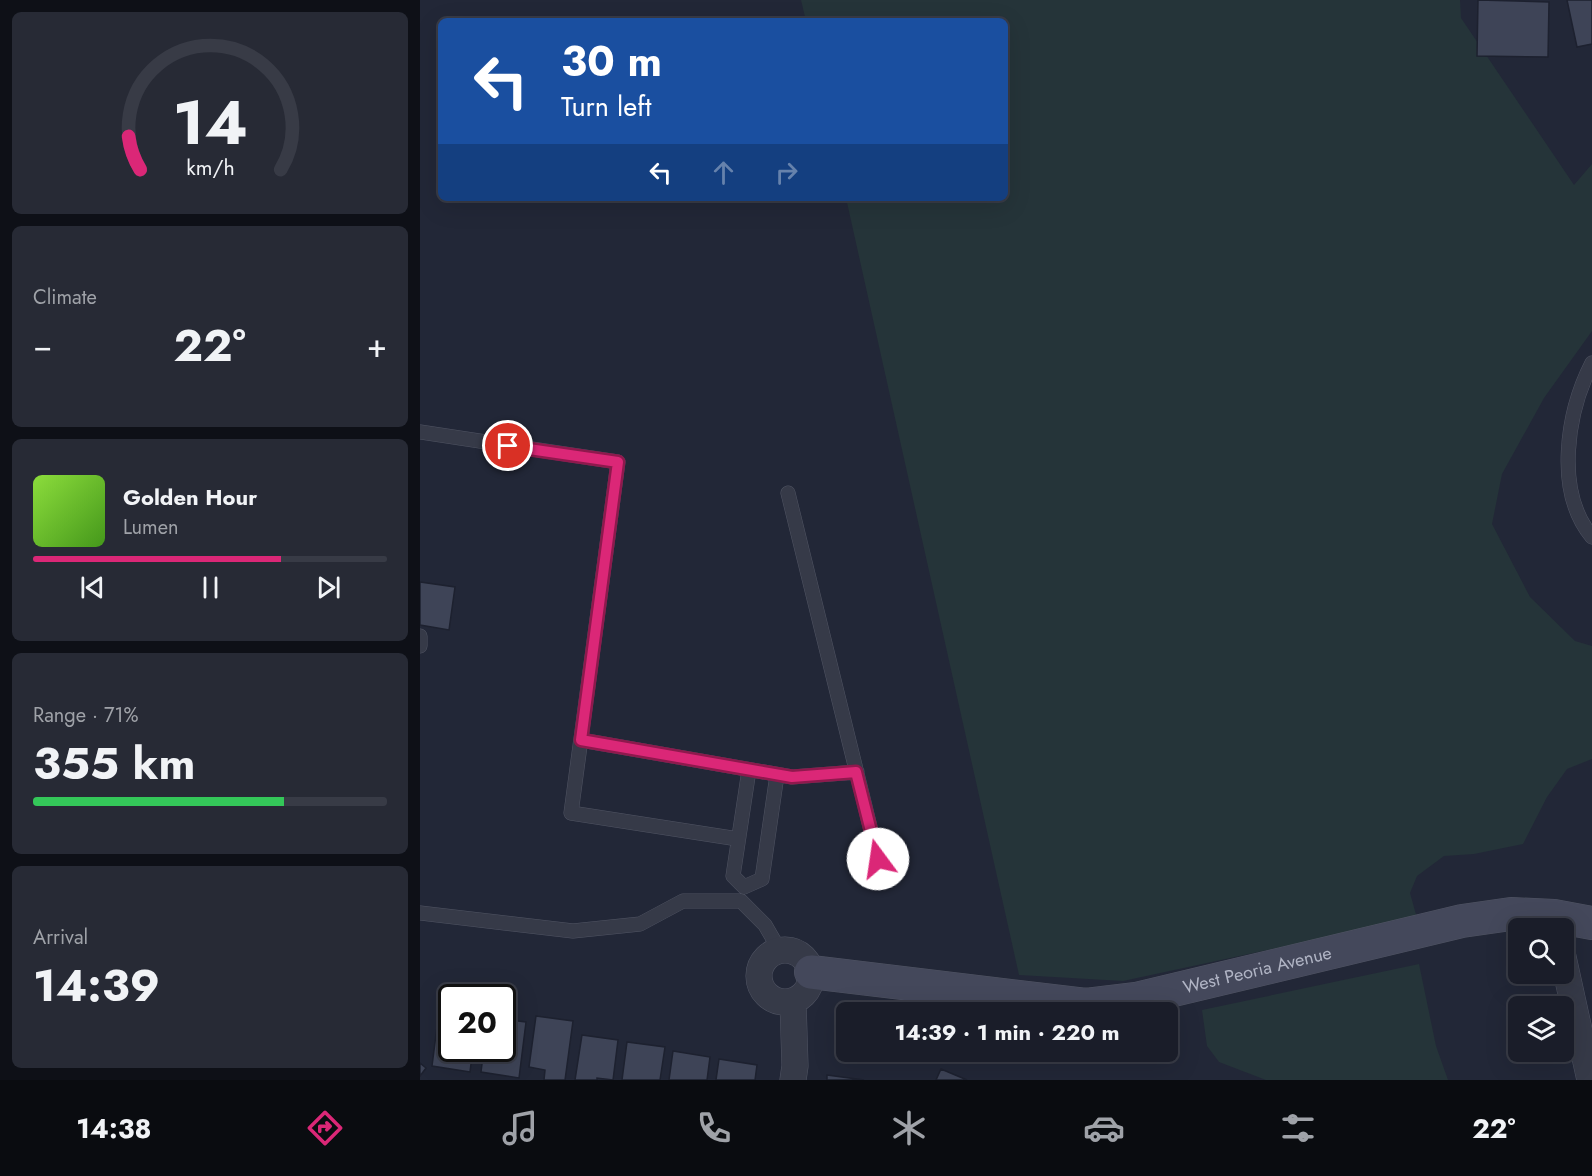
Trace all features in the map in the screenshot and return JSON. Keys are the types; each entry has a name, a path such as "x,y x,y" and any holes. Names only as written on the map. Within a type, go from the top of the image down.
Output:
{"street":[{"name":"West Peoria Avenue","path":"811,972 1086,1005 1136,999 1462,921 1511,914 1534,918"},
{"name":"West Peoria Avenue","path":"1574,922 1592,923"},
{"path":"792,950 800,954 806,960 811,972 811,985 807,992 793,1002 775,1001 762,989 759,980 762,963 768,956 780,951 792,950"},
{"path":"1569,984 1590,1080"},
{"path":"793,1002 795,1066 793,1080"}],"lane":[{"path":"1592,363 1574,406 1570,435 1570,485 1584,526 1592,537"},
{"path":"420,432 618,462 571,813 738,839"},
{"path":"788,493 878,859"},
{"path":"420,636 420,646"},
{"path":"581,740 792,777 856,772"},
{"path":"744,887 733,876 749,770"},
{"path":"744,887 762,879 777,775"},
{"path":"741,901 744,887"},
{"path":"420,913 573,932 640,924 683,901 741,901 765,925 780,951"}],"shaded area":[{"path":"801,0 1460,0 1461,18 1574,185 1592,164 1592,331 1544,398 1502,474 1492,524 1530,597 1575,641 1592,646 1592,759 1567,769 1547,797 1523,844 1474,854 1444,856 1417,876 1410,893 1417,918 1123,981 1019,975 847,201 1008,201 1008,18 805,18"},
{"path":"1419,964 1436,1046 1448,1080 1266,1080 1219,1062 1207,1046 1202,1010"}],"building":[{"path":"1478,0 1549,2 1548,57 1477,56"},
{"path":"1567,0 1592,0 1592,44 1577,47"},
{"path":"420,582 455,587 449,630 420,625"},
{"path":"536,1016 573,1021 565,1080 544,1080 545,1070 529,1067"},
{"path":"438,1019 438,1062 471,1062 470,1072 432,1066"},
{"path":"516,1021 526,1022 519,1078 481,1072 482,1062 516,1062"},
{"path":"582,1035 618,1040 613,1080 597,1078 597,1080 575,1080"},
{"path":"627,1042 665,1047 660,1080 622,1080"},
{"path":"673,1051 710,1057 707,1080 669,1080"},
{"path":"719,1059 757,1065 755,1080 716,1080"},
{"path":"420,1063 426,1068 420,1076"},
{"path":"941,1069 967,1080 936,1080"},
{"path":"827,1075 864,1080 827,1080"}],"route":[{"path":"508,446 618,462 581,740 792,777 856,772 878,859"}]}
